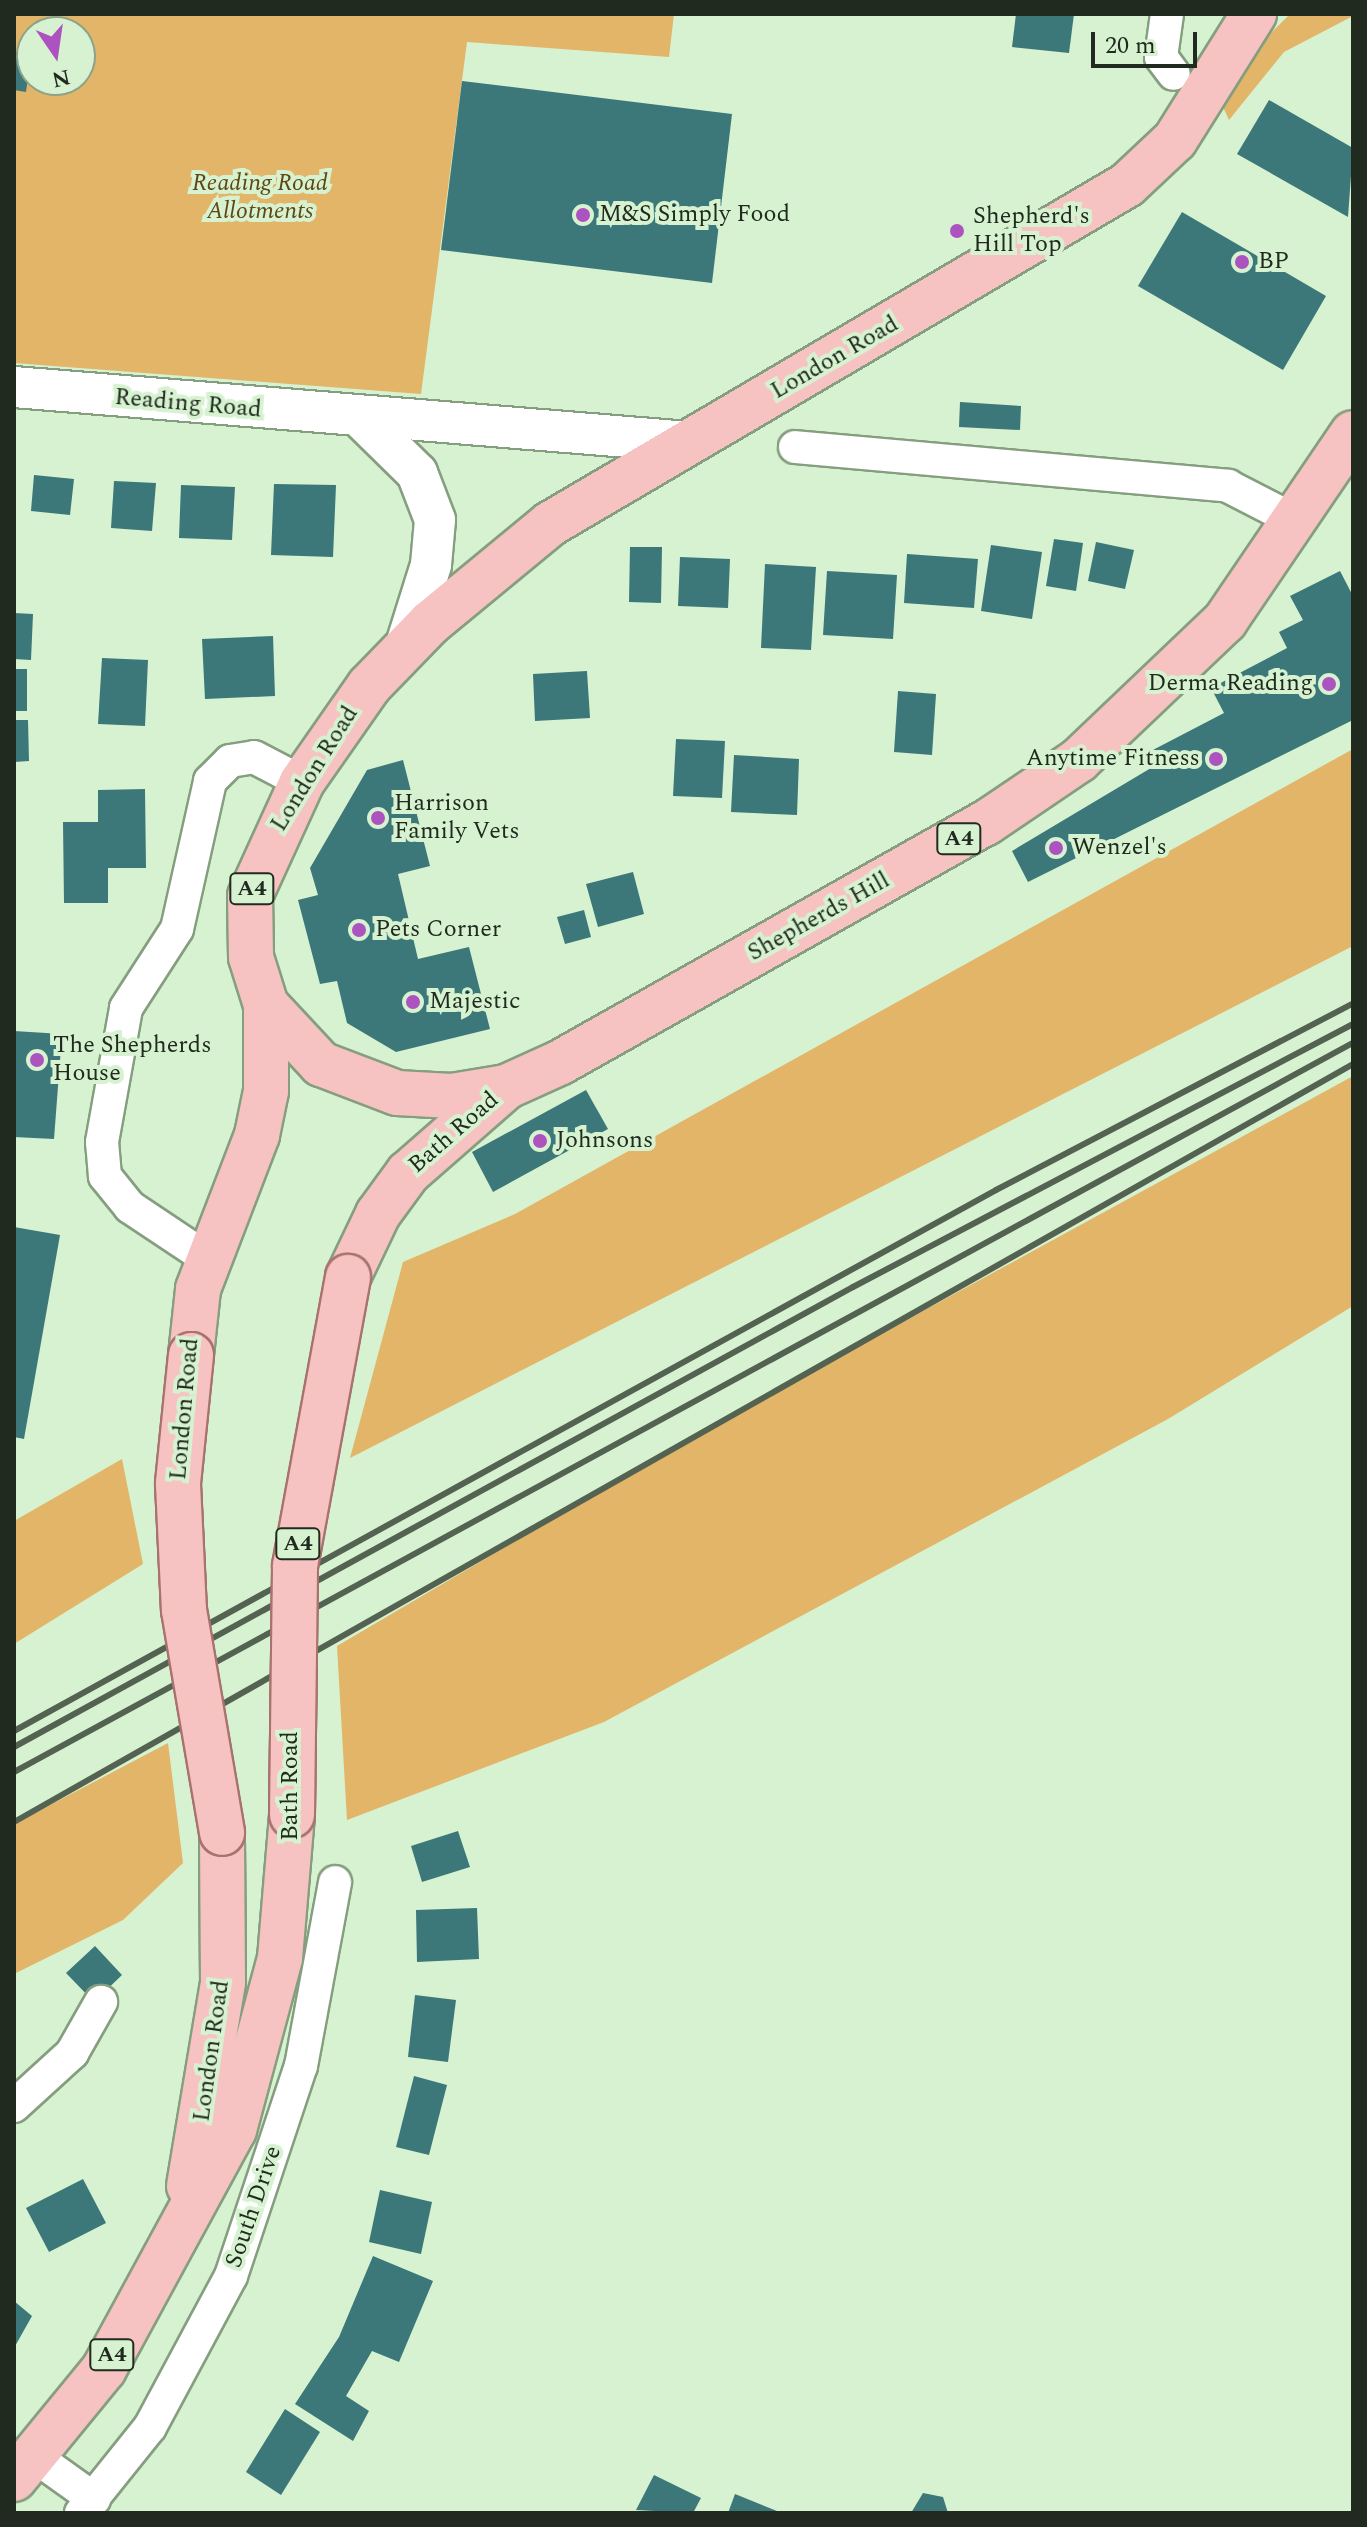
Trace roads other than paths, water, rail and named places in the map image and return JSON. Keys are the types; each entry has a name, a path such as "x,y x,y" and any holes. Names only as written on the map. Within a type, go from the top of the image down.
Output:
{"main road":[{"name":"London Road","path":"175,2243 223,1982 222,1833 184,1610 178,1484 191,1355 208,1259 262,1117 266,1005 251,957 250,896 302,782 406,645 530,538 1127,185 1175,140 1254,14"},
{"name":"Shepherds Hill","path":"266,1005 303,1050 354,1081 423,1095 506,1087 973,831 1079,760 1193,658 1298,522 1353,433"},
{"name":"Bath Road","path":"24,2467 104,2369 213,2180 250,2081 288,1912 295,1566 348,1277 400,1181 506,1087"}],"street":[{"path":"1167,14 1161,57 1174,74"},
{"name":"Reading Road","path":"14,387 363,420 689,442"},
{"path":"363,420 417,473 435,520 431,565 406,645"},
{"path":"795,447 1228,486 1298,522"},
{"path":"208,1259 130,1207 105,1176 102,1142 126,1008 177,929 210,781 230,761 254,757 302,782"},
{"name":"South Drive","path":"24,2467 87,2506 150,2427 231,2276 301,2066 335,1882"},
{"path":"14,2106 72,2053 101,2002"}],"railway":[{"path":"14,1731 996,1190 1353,1003"},
{"path":"14,1747 853,1287 1353,1024"},
{"path":"14,1772 1353,1043"},
{"path":"14,1822 1353,1064"}],"place":[{"name":"M&S Simply Food","path":"583,215"},
{"name":"Shepherd's Hill Top","path":"957,231"},
{"name":"BP","path":"1242,262"},
{"name":"Derma Reading","path":"1329,684"},
{"name":"Anytime Fitness","path":"1216,759"},
{"name":"Harrison Family Vets","path":"378,818"},
{"name":"Wenzel's","path":"1056,848"},
{"name":"Pets Corner","path":"359,930"},
{"name":"Majestic","path":"413,1002"},
{"name":"The Shepherds House","path":"37,1060"},
{"name":"Johnsons","path":"540,1141"}],"park label":[{"name":"Reading Road Allotments","path":"260,198"}]}
